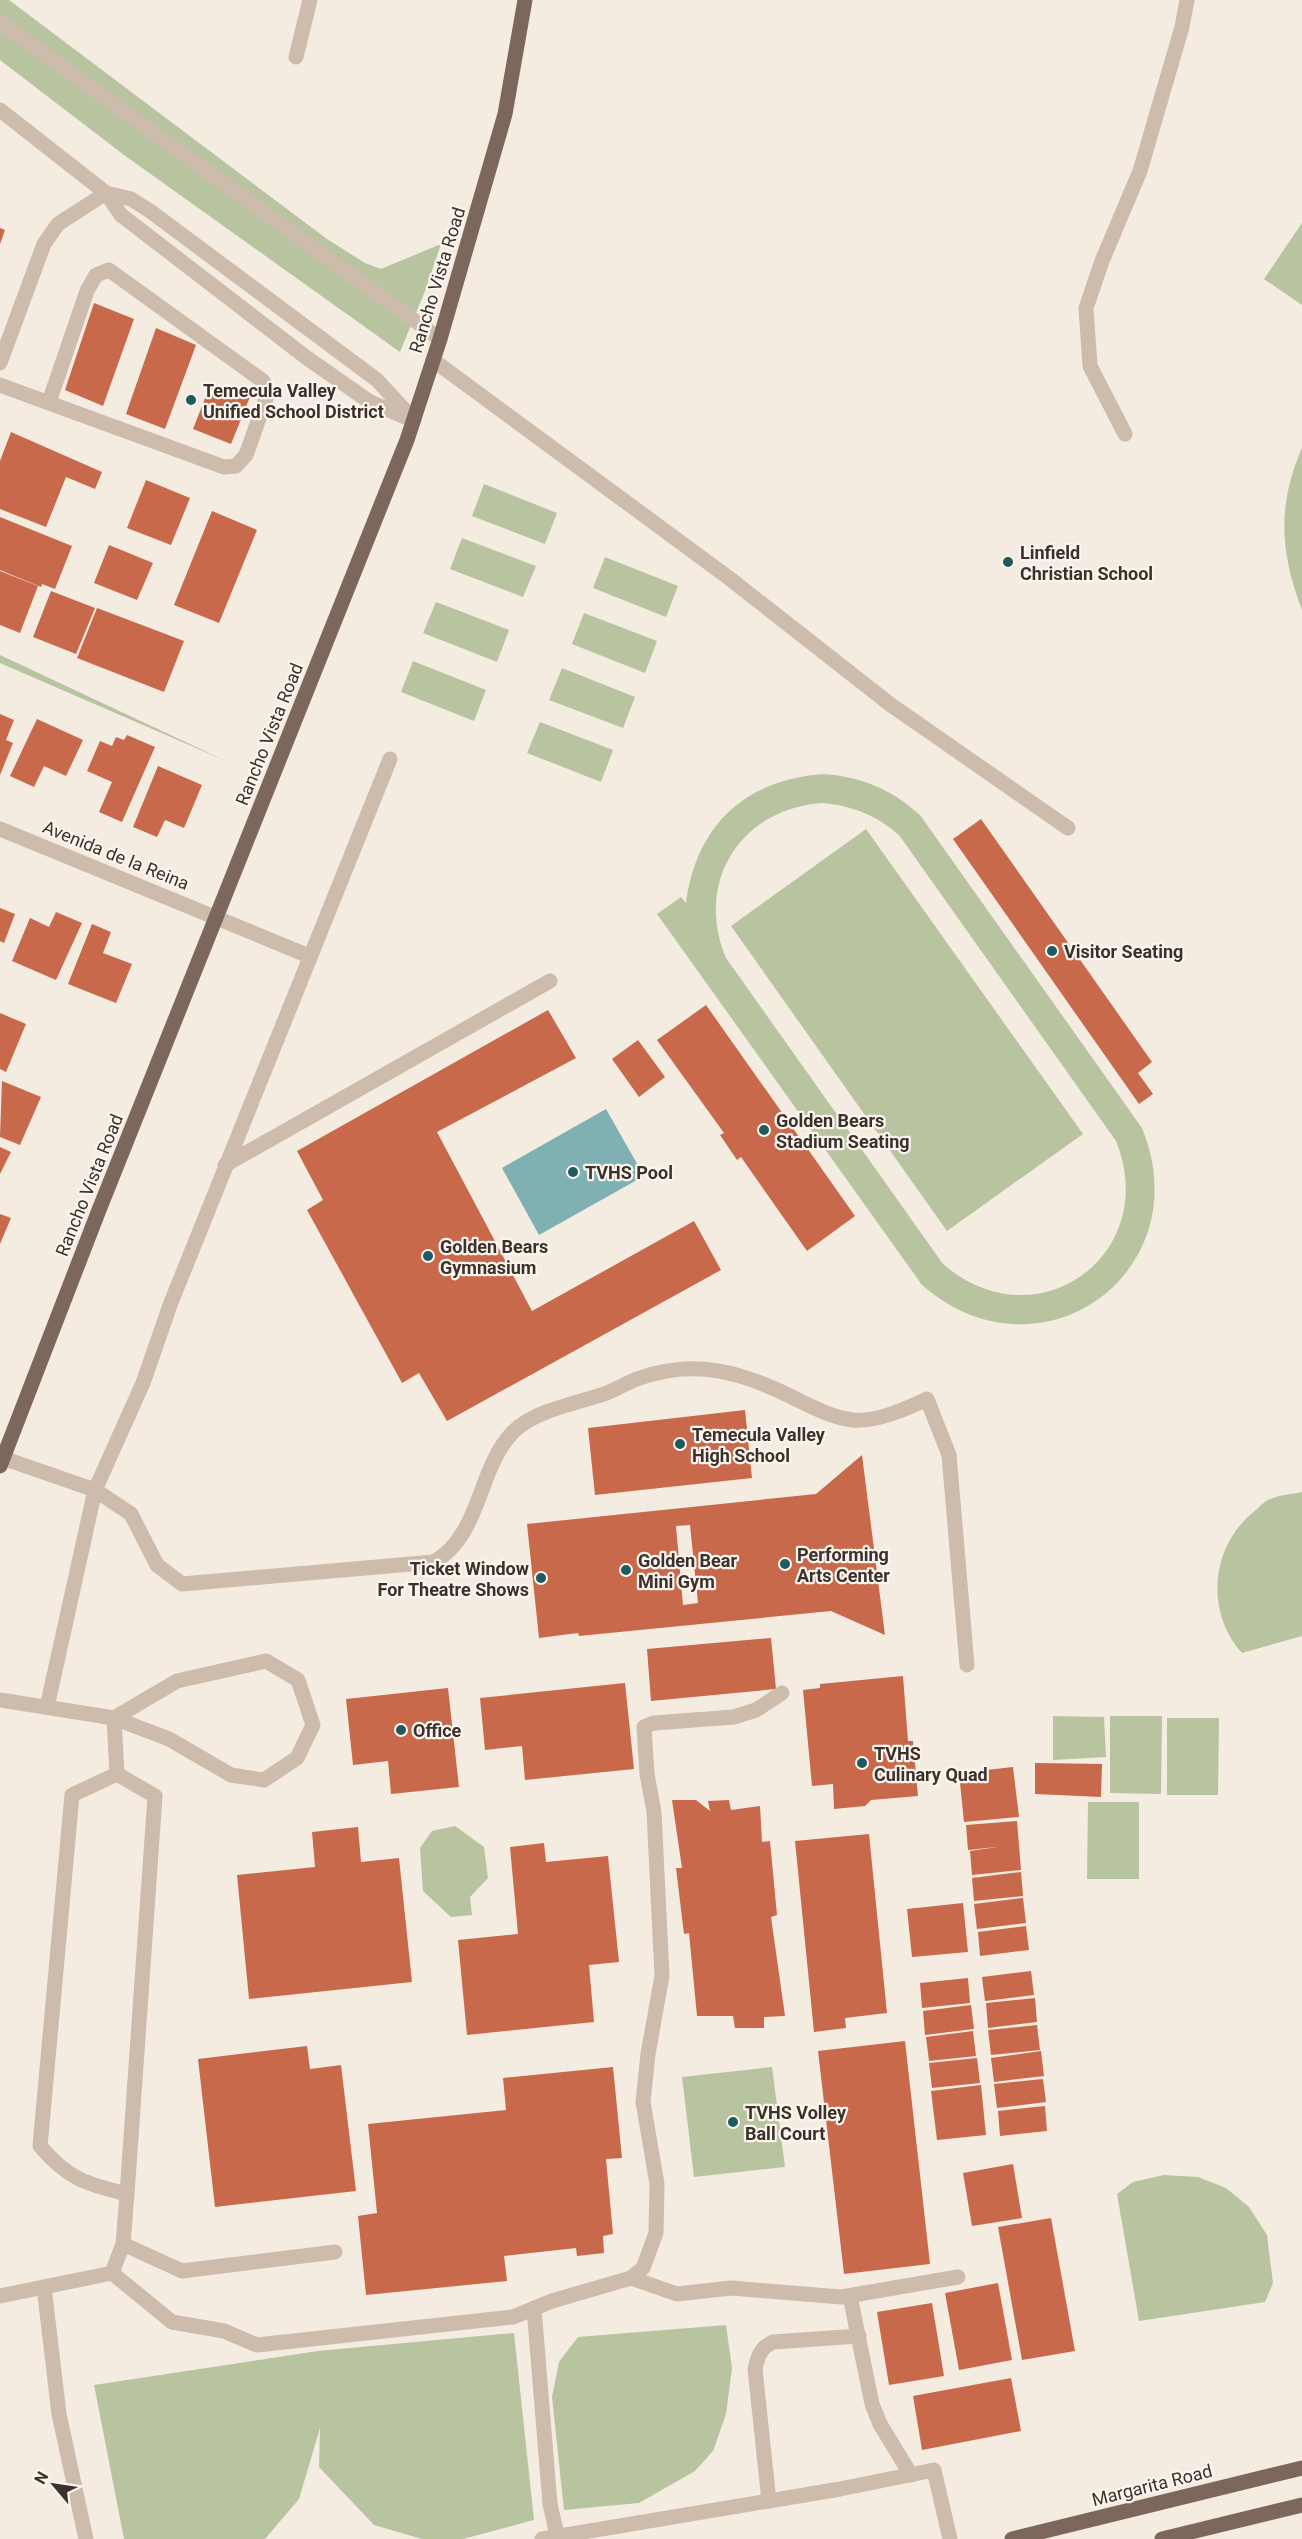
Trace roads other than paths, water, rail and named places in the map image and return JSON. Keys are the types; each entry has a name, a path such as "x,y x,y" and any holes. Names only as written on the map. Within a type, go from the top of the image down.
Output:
{"main road":[{"name":"Rancho Vista Road","path":"1,1460 414,420 434,360 505,114 525,0"},
{"name":"Margarita Road","path":"1012,2539 1302,2468"},
{"path":"1162,2539 1302,2505"}],"street":[{"path":"296,57 310,0"},
{"path":"1125,434 1090,366 1086,308 1102,261 1140,171 1182,27 1187,0"},
{"path":"0,22 440,339"},
{"path":"0,110 106,193 121,215 307,358 370,402 414,420"},
{"path":"0,363 44,244 58,224 106,193 131,199 169,225 377,380 414,420"},
{"path":"0,385 224,467 236,466 246,455 266,405 268,393 264,381 109,270 96,275 87,291 49,402"},
{"path":"434,360 729,578 891,705 1068,828"},
{"path":"47,1707 95,1490 143,1383 170,1305 225,1165 390,759"},
{"name":"Avenida de la Reina","path":"0,829 309,956"},
{"path":"225,1165 550,981"},
{"path":"1,1460 95,1490 131,1514 157,1565 182,1584 434,1562 445,1556 462,1534 495,1456 520,1427 550,1412 607,1393 638,1379 696,1369 722,1370 762,1383 832,1415 855,1420 906,1409 927,1399 950,1455 967,1665"},
{"path":"0,1700 114,1718 169,1739 231,1775 264,1780 297,1758 313,1725 298,1680 266,1661 177,1681 114,1718"},
{"path":"112,2273 172,2322 224,2331 257,2345 513,2317 534,2308 631,2278 643,2268 656,2233 657,2184 643,2102 648,2054 662,1976 654,1812 647,1774 644,1727 654,1723 734,1718 756,1710 782,1693"},
{"path":"114,1718 117,1774"},
{"path":"112,2273 123,2244 155,1796 117,1774"},
{"path":"117,1774 72,1795 40,2146 58,2168 89,2185 127,2194"},
{"path":"123,2244 182,2271 335,2252"},
{"path":"0,2295 112,2273"},
{"path":"631,2278 677,2294 731,2288 841,2297 958,2277"},
{"path":"44,2287 59,2414 86,2539"},
{"path":"850,2295 872,2404 880,2424 911,2475"},
{"path":"534,2308 550,2504 550,2537 769,2501 934,2470 950,2539"},
{"path":"769,2501 755,2369 759,2354 764,2346 773,2342 859,2336"}],"water":[{"name":"TVHS Pool","path":"606,1109 644,1176 539,1235 502,1168"}],"place":[{"name":"Temecula Valley Unified School District","path":"191,400"},
{"name":"Linfield Christian School","path":"1008,562"},
{"name":"Visitor Seating","path":"1052,951"},
{"name":"Golden Bears Stadium Seating","path":"764,1130"},
{"name":"TVHS Pool","path":"573,1172"},
{"name":"Golden Bears Gymnasium","path":"428,1256"},
{"name":"Temecula Valley High School","path":"680,1444"},
{"name":"Performing Arts Center","path":"785,1564"},
{"name":"Golden Bear Mini Gym","path":"626,1570"},
{"name":"Ticket Window For Theatre Shows","path":"541,1578"},
{"name":"Office","path":"401,1730"},
{"name":"TVHS Culinary Quad","path":"862,1763"},
{"name":"TVHS Volley Ball Court","path":"733,2122"}]}
